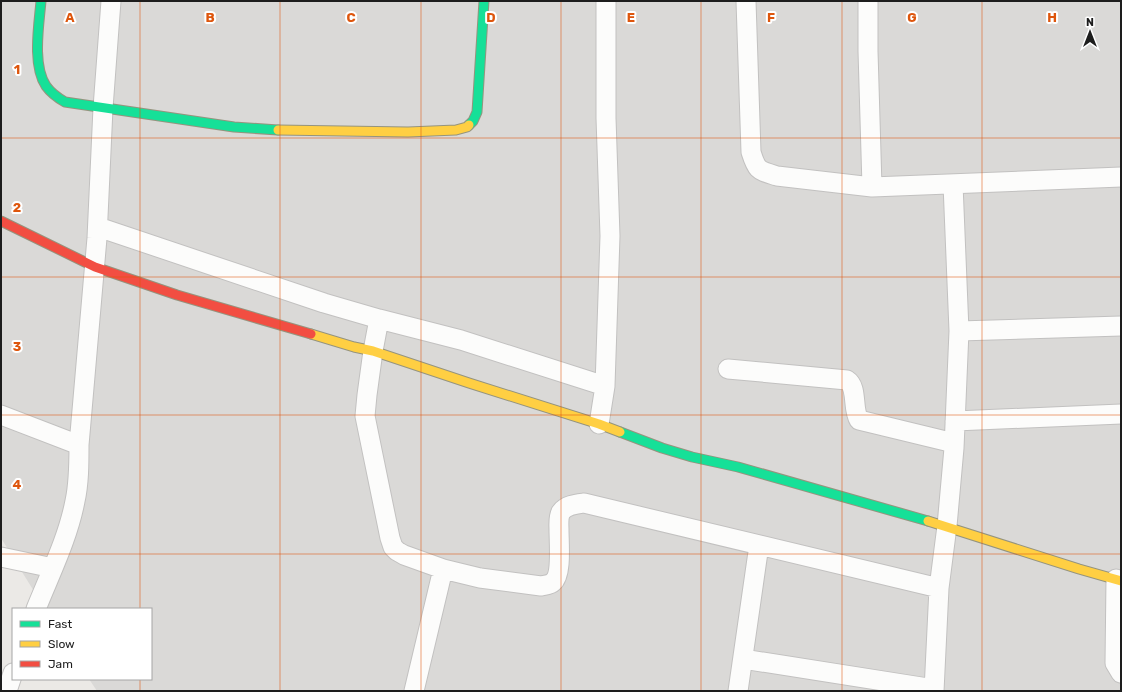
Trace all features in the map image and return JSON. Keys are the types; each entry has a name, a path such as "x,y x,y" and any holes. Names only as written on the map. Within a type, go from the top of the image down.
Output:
{"street":[{"path":"41,1 38,60 41,77 52,94 65,102 234,127 280,130 408,132 456,130 467,127 473,121 477,112 484,1"},
{"path":"36,608 66,535 75,501 78,479 79,445 96,247 103,108 111,1"},
{"path":"602,404 610,236 606,118 606,1"},
{"path":"746,1 751,152 755,165 762,172 776,176 872,187 1121,177"},
{"path":"868,1 872,187"},
{"path":"743,659 934,690 939,588 947,526 954,443 959,331 954,184"},
{"path":"1,221 96,247 324,302 376,336 462,381 602,404"},
{"path":"96,247 177,295 354,347 376,336 461,340 602,404 662,448 738,467 947,526 1079,569 1118,580 1116,663 1121,673"},
{"path":"959,331 1121,326"},
{"path":"376,336 365,416 390,538 393,547 404,555 443,569 480,578 541,586 549,584 558,576 559,521 561,512 573,504 584,503 939,588"},
{"path":"728,369 847,380 852,385 856,413 859,420 954,443"},
{"path":"955,421 1121,414"},
{"path":"1,415 79,445"},
{"path":"738,691 759,546"},
{"path":"1,557 53,568"},
{"path":"414,691 443,569"},
{"path":"1,672 12,673"},
{"path":"7,691 12,676"}],"shaded area":[{"path":"1,1 1121,1 1121,691 97,691 90,680 152,680 152,608 44,608 1,538"}],"traffic: fast":[{"path":"41,1 38,33 39,67 46,86 50,91 65,102 234,127 278,130"},
{"path":"469,125 473,121 477,112 484,1"},
{"path":"620,432 662,448 692,457 738,467 928,521"}],"traffic: slow":[{"path":"278,130 408,132 456,130 469,125"},
{"path":"311,334 373,351 620,432"},
{"path":"928,521 1121,581"}],"traffic: jam":[{"path":"1,221 95,267 177,295 311,334"}]}
